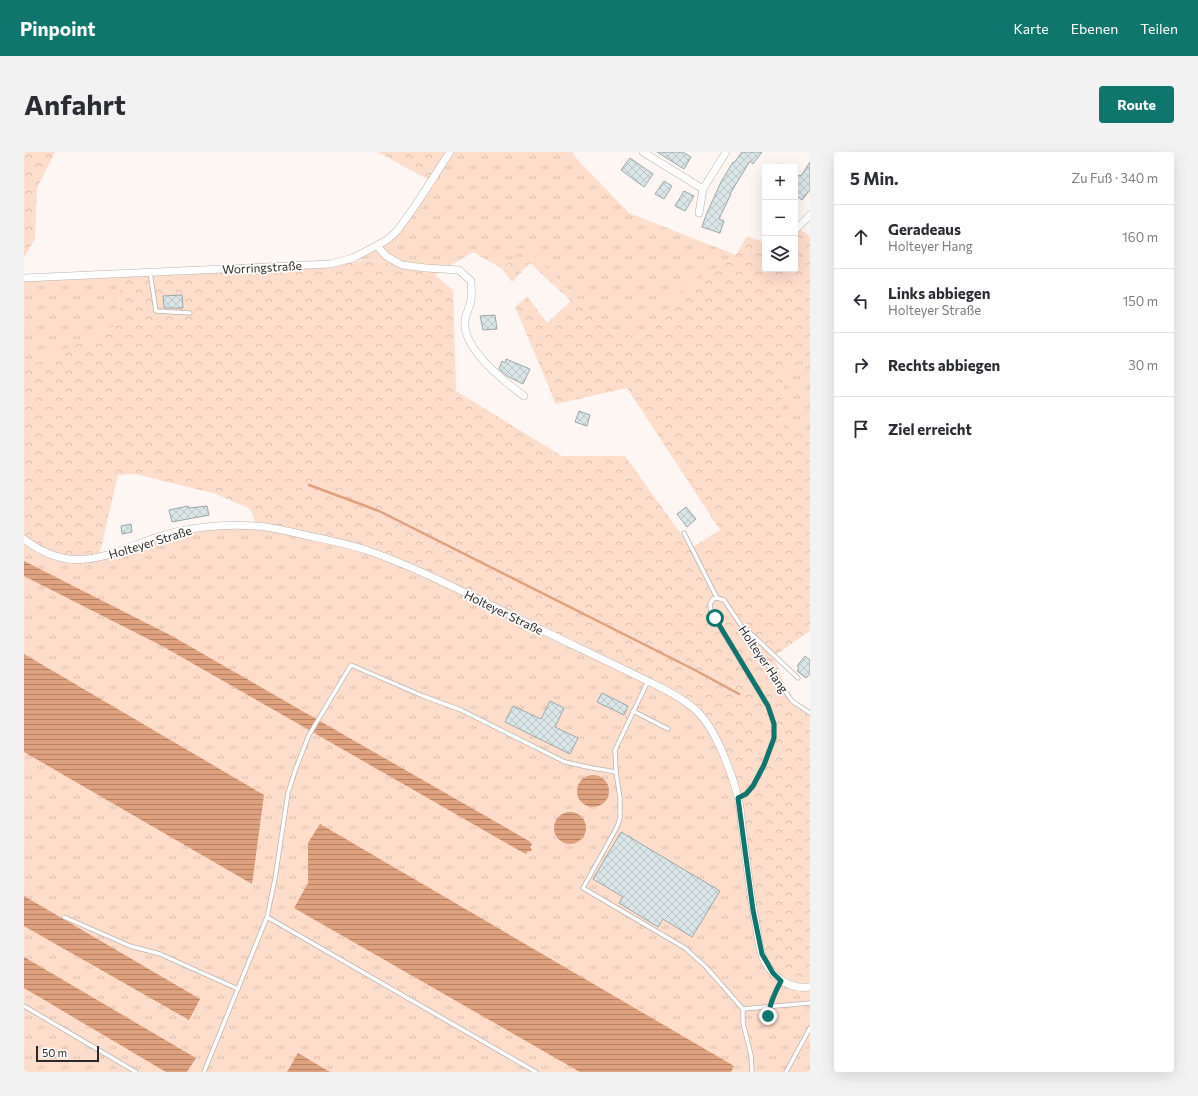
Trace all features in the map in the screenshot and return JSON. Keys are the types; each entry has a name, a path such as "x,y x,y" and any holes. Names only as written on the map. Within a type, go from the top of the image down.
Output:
{"street":[{"name":"Worringstraße","path":"24,278 330,264 353,258 387,240 397,231 450,152"},
{"path":"643,152 703,189"},
{"path":"699,213 703,189 723,153"},
{"path":"798,227 810,215"},
{"path":"377,246 386,256 402,265 459,270 471,281 471,300 464,321 466,333 474,349 487,365 499,377 524,396"},
{"name":"Holteyer Straße","path":"24,539 42,552 58,558 76,559 101,557 176,532 203,527 256,526 294,532 340,543 386,557 446,583 648,681 683,700 702,716 712,731 738,798 753,910 762,954 773,973 781,981"},
{"path":"781,981 795,986 810,987"}],"lane":[{"path":"150,272 156,311 190,313"},
{"path":"684,533 717,598"},
{"name":"Holteyer Hang","path":"738,798 746,794 753,786 764,765 774,738 774,724 768,706 711,612 710,604 713,599 717,598 724,600 792,701 810,713"},
{"path":"739,622 798,678"},
{"path":"204,1072 267,918 275,879 288,793 296,768 309,735 351,665 423,696 461,710 565,762 616,772"},
{"path":"648,681 615,750 616,772 620,798 620,818 617,827 583,888 685,948 706,967 743,1009 743,1023 751,1055 752,1072"},
{"path":"633,711 668,729"},
{"path":"64,917 130,946 160,954 238,989"},
{"path":"267,918 536,1072"},
{"path":"768,1016 769,1007 781,981"},
{"path":"743,1009 810,1004"},
{"path":"24,1006 136,1072"},
{"path":"786,1072 810,1028"}],"green space":[{"path":"24,152 55,152 37,188 35,239 24,257"},
{"path":"378,152 449,152 429,180"},
{"path":"451,152 572,152 629,213 736,255 676,294 665,316 640,338 606,329 537,258 519,248 513,260 501,268 473,252 435,275 369,259 354,260 385,244"},
{"path":"799,229 810,236 810,364 784,370 780,426 810,438 810,631 774,656 790,701 810,715 810,982 791,982 775,972 767,961 761,946 752,890 739,799 752,789 766,765 772,747 775,725 768,705 774,729 770,751 755,782 748,790 738,796 728,761 713,730 704,715 685,698 484,599 386,555 340,540 256,524 250,509 216,494 135,474 118,475 99,556 79,559 50,554 24,539 24,369 119,324 120,277 335,266 369,259 435,275 453,290 456,391 562,456 625,456 691,548 720,530 627,388 556,404 515,307 527,296 547,323 571,301 530,263 512,282 501,268 513,260 519,248 527,248 606,329 640,338 665,316 676,294 736,255 747,236 762,242 762,272 798,272"},
{"path":"120,277 119,324 24,369 24,280"},
{"path":"810,364 810,438 780,427 784,370"},
{"path":"256,527 344,547 383,559 445,585 664,693 680,702 700,718 717,747 737,799 759,955 767,971 778,982 792,988 810,991 810,1072 24,1072 24,540 81,560 203,529"}],"shaded area":[{"path":"24,561 170,635 529,841 532,844 530,848 532,849 526,854 522,852 164,647 24,576"},
{"path":"24,654 264,795 252,884 24,752"},
{"path":"590,775 596,775 605,779 609,791 605,803 596,807 590,807 581,803 577,794 577,788 581,779"},
{"path":"567,812 573,812 582,816 586,828 582,840 573,844 567,844 558,840 554,831 554,825 558,816"},
{"path":"320,824 734,1066 731,1072 580,1072 294,908 308,883 308,843"},
{"path":"24,896 200,999 189,1020 24,926"},
{"path":"24,957 196,1058 187,1072 166,1072 24,988"},
{"path":"298,1053 330,1072 287,1072"}],"building":[{"path":"657,152 683,152 691,157 684,169"},
{"path":"742,152 762,152 753,164 750,161 730,194 719,219 724,221 720,233 702,227 721,182 733,162 734,163"},
{"path":"630,158 653,174 644,187 621,170"},
{"path":"810,162 810,190 802,200 798,197 798,176 801,176"},
{"path":"664,181 672,186 664,199 655,194"},
{"path":"684,191 694,196 685,211 675,206"},
{"path":"182,295 183,308 164,308 163,296"},
{"path":"495,315 497,329 483,330 480,316"},
{"path":"506,359 530,369 523,384 507,376 499,369 502,361 505,363"},
{"path":"579,411 590,415 587,426 575,422"},
{"path":"188,506 189,508 207,506 209,515 172,522 169,510"},
{"path":"686,507 696,519 687,527 677,514"},
{"path":"131,524 132,532 122,534 121,526"},
{"path":"805,656 810,660 810,674 806,678 797,671 799,668 797,666"},
{"path":"602,693 628,706 624,715 597,702"},
{"path":"550,701 564,708 555,727 578,738 570,754 505,722 513,706 541,719"},
{"path":"621,832 720,891 692,937 663,919 658,927 619,903 623,897 593,879"}],"waterway":[{"path":"309,485 379,511 693,669 739,694"}],"route":[{"path":"715,618 768,706 775,731 770,751 759,777 746,794 738,798 753,910 762,954 765,963 781,981 769,1007 768,1016"}]}
